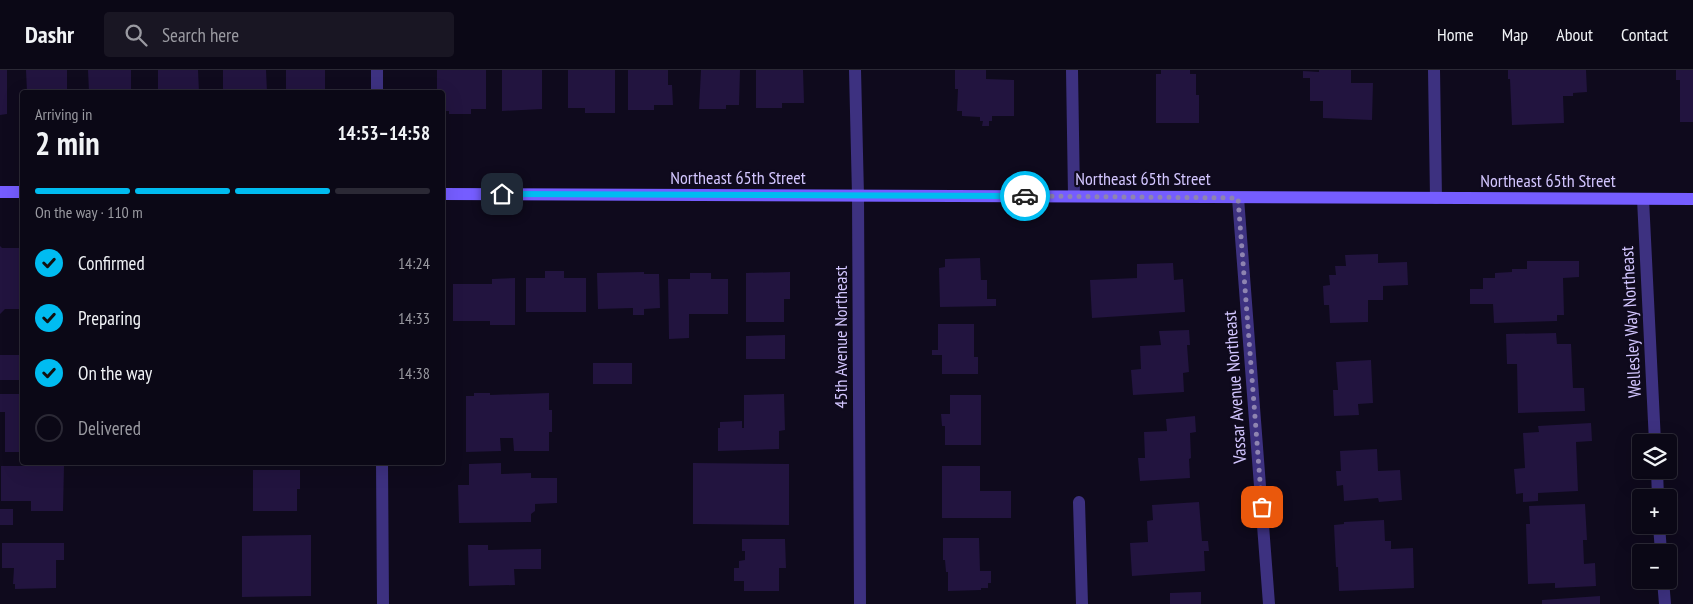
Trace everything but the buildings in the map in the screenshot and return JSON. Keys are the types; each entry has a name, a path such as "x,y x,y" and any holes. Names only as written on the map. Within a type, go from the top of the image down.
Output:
{"main road":[{"path":"0,192 20,192"},
{"name":"Northeast 65th Street","path":"445,194 1693,199"}],"street":[{"path":"376,70 377,90"},
{"name":"45th Avenue Northeast","path":"855,70 858,195 860,604"},
{"path":"1072,70 1074,196"},
{"path":"1434,70 1436,198"},
{"name":"Vassar Avenue Northeast","path":"1238,198 1269,604"},
{"name":"Wellesley Way Northeast","path":"1642,199 1655,434"},
{"path":"382,465 383,604"},
{"path":"1080,502 1082,604"},
{"path":"1664,589 1665,604"}],"way so far":[{"path":"1025,196 1238,198 1262,507"}],"route":[{"path":"502,194 1025,196"}]}
